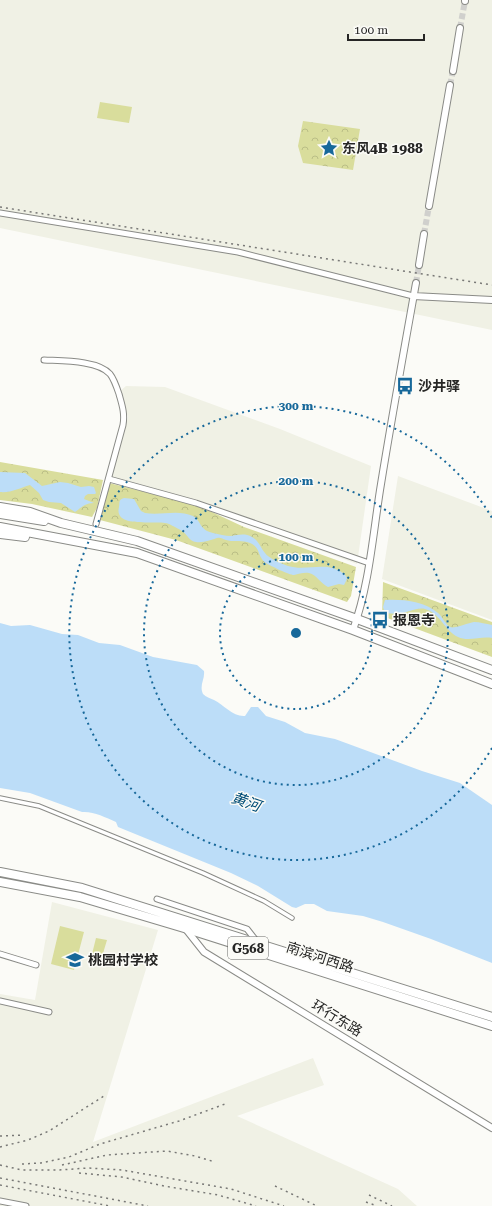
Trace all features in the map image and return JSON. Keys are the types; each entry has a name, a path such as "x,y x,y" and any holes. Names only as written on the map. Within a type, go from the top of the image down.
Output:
{"main road":[{"path":"0,507 30,512 61,523"},
{"path":"0,514 61,523 138,541 357,619 492,670"},
{"path":"0,527 137,553 353,630 492,684"},
{"path":"0,534 23,536 67,544 93,545"},
{"name":"南滨河西路","path":"0,872 82,888 492,1017"},
{"name":"南滨河西路","path":"0,882 80,897 184,928 492,1026"}],"street":[{"path":"453,71 460,28"},
{"path":"429,206 450,85"},
{"path":"0,213 238,252 413,296 492,300"},
{"path":"419,265 424,234"},
{"path":"353,630 365,586 384,464 416,283"},
{"path":"44,360 87,364 102,369 110,374 116,387 125,417 96,524"},
{"path":"109,479 196,503 369,563"},
{"path":"0,798 40,806 203,873 264,901 292,918"},
{"path":"157,899 247,929 258,944"},
{"name":"环行东路","path":"182,919 184,928 204,952 492,1128"},
{"path":"0,954 36,965"},
{"path":"0,1002 49,1012"},
{"path":"0,1201 26,1206"}],"shaded area":[{"path":"0,0 492,0 492,330 0,228"},
{"path":"126,386 165,387 280,429 371,466 357,564 197,505 109,483 128,417 119,392"},
{"path":"398,476 492,511 492,620 382,579"},
{"path":"52,902 158,930 93,1142 313,1058 324,1085 237,1116 398,1189 417,1206 0,1206 0,994 35,1000"}],"green space":[{"path":"100,102 132,107 129,123 97,118"},
{"path":"303,121 360,129 353,170 303,163 298,146"},
{"path":"0,462 103,480 97,508 92,517 32,504 0,500"},
{"path":"109,483 197,505 244,527 356,567 351,596 347,602 176,540 100,520"},
{"path":"383,582 492,622 492,657 382,616"},
{"path":"60,926 84,932 74,970 51,964"},
{"path":"96,938 107,940 101,960 91,958"}],"water":[{"path":"0,472 25,473 42,486 60,482 81,487 94,487 96,493 88,494 84,499 94,503 86,505 75,512 61,503 43,500 39,493 30,485 12,491 0,492"},
{"path":"124,498 134,499 141,511 145,513 187,514 196,518 208,532 229,536 247,535 252,537 269,557 285,565 303,568 333,568 346,576 347,579 344,585 339,584 328,587 312,574 305,573 292,575 266,563 255,546 247,542 228,541 217,538 204,542 196,542 182,531 169,524 138,522 123,519 119,514 119,507 120,501"},
{"path":"385,600 420,603 438,613 450,627 458,627 474,622 492,625 492,638 466,639 458,637 449,631 435,614 425,609 398,614 385,613 383,607"},
{"name":"黄河","path":"0,623 11,626 30,625 62,634 78,635 99,643 120,645 153,657 197,665 204,671 202,685 203,694 218,702 236,715 245,716 251,707 258,707 266,716 285,722 305,733 335,739 422,771 460,783 492,805 492,963 431,939 363,916 327,911 314,904 305,904 296,908 292,907 258,886 231,873 118,827 116,822 103,816 90,812 82,812 30,793 0,788"}],"tunnel":[{"path":"460,28 465,1"},
{"path":"450,85 453,71"},
{"path":"424,234 429,206"},
{"path":"416,283 419,265"}],"railway":[{"path":"0,207 492,285"},
{"path":"0,1147 28,1140 49,1131 104,1096"},
{"path":"22,1164 41,1163 69,1157 100,1144 179,1121 225,1104"},
{"path":"0,1136 24,1135"},
{"path":"62,1165 107,1155 167,1151 195,1156 215,1162"},
{"path":"0,1165 22,1170 88,1168 122,1170 231,1189 284,1206"},
{"path":"79,1173 122,1177 218,1195 256,1206"},
{"path":"0,1178 148,1206"},
{"path":"0,1185 110,1206"},
{"path":"275,1186 317,1206"},
{"path":"369,1195 392,1206"},
{"path":"366,1202 377,1206"}],"place":[{"name":"东风4B 1988","path":"329,148"},
{"name":"沙井驿","path":"405,386"},
{"name":"报恩寺","path":"380,620"},
{"name":"桃园村学校","path":"75,960"}]}
